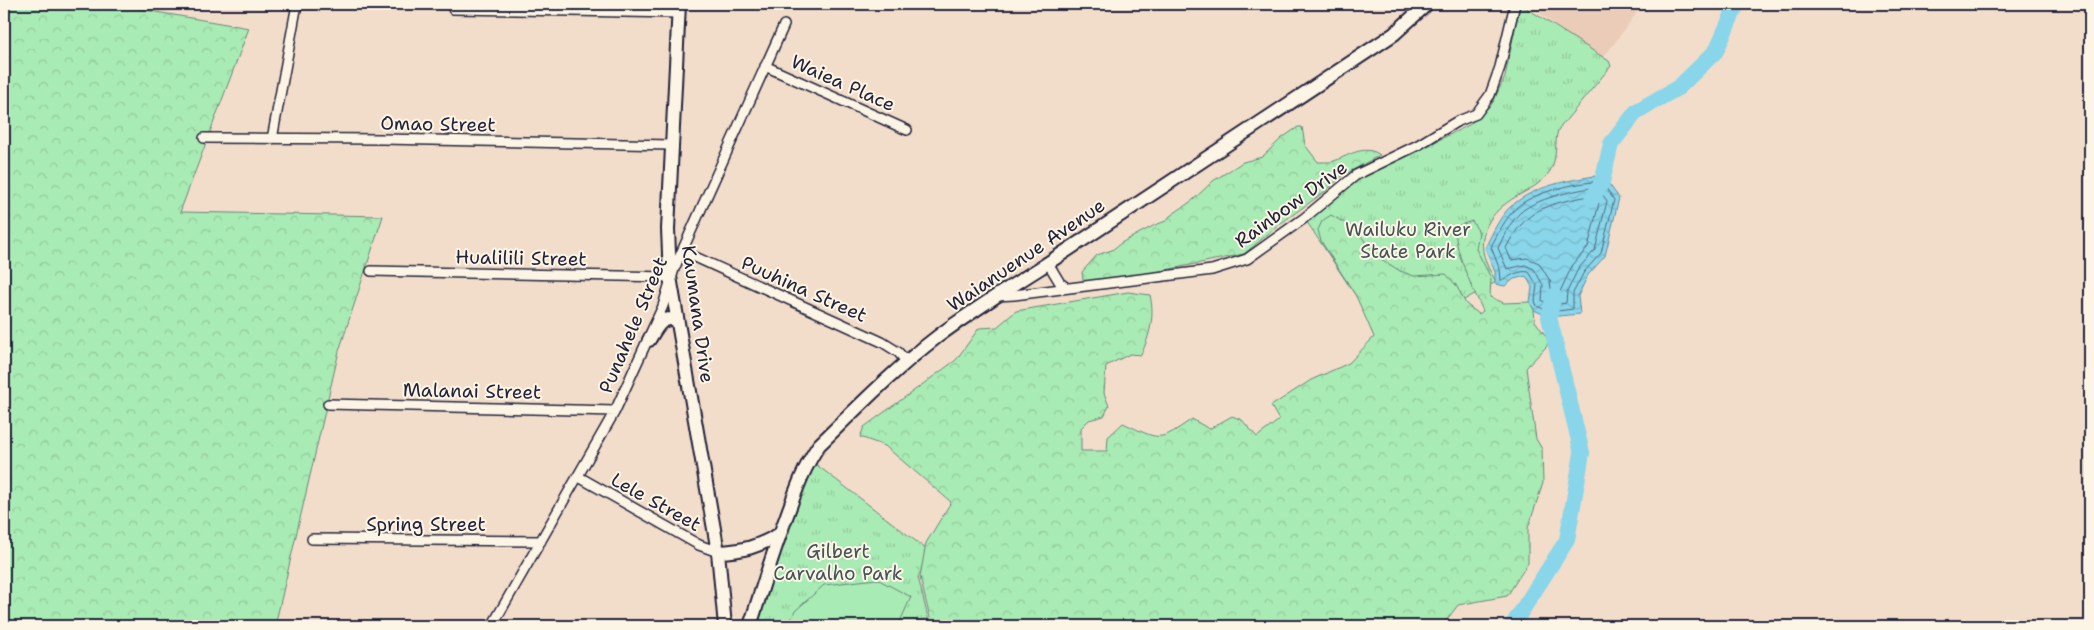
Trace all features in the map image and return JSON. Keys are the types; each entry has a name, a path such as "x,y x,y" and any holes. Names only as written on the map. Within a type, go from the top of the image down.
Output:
{"street":[{"path":"272,139 297,4"},
{"name":"Waianuenue Avenue","path":"750,626 801,476 819,445 908,362 936,338 995,296 1048,263 1394,34 1427,4"},
{"name":"Rainbow Drive","path":"995,296 1212,270 1247,259 1303,219 1356,175 1418,145 1456,122 1476,114 1490,96 1500,67 1514,4"},
{"path":"453,10 679,9"},
{"name":"Kaumana Drive","path":"679,9 668,229 670,277 718,552 724,626"},
{"name":"Punahele Street","path":"492,626 579,477 615,411 663,306 670,277 784,25"},
{"name":"Waiea Place","path":"765,66 907,130"},
{"name":"Omao Street","path":"204,138 383,139 671,145"},
{"name":"Puuhina Street","path":"682,252 882,342 898,352 908,362"},
{"path":"1048,263 1060,283 1067,288"},
{"name":"Hualilili Street","path":"371,271 670,277"},
{"path":"648,340 661,321 671,318 677,320"},
{"name":"Malanai Street","path":"328,404 615,411"},
{"name":"Lele Street","path":"579,477 699,545 718,552"},
{"path":"718,552 742,551 760,545 780,534"},
{"name":"Spring Street","path":"312,539 541,541"}],"shaded area":[{"path":"1528,4 1648,4 1641,7 1601,61"}],"green space":[{"path":"4,4 110,4 249,28 180,212 383,216 339,351 275,626 4,626"},
{"name":"Wailuku River State Park","path":"1520,4 1609,61 1611,66 1558,130 1554,161 1547,175 1537,184 1502,206 1489,222 1483,240 1483,251 1487,265 1496,282 1387,343 1305,219 1360,179 1469,125 1492,104 1505,77"},
{"path":"1298,127 1302,127 1305,145 1318,162 1331,162 1356,152 1368,150 1380,155 1342,176 1327,190 1280,224 1244,254 1156,272 1091,281 1083,280 1082,272 1097,255 1112,250 1121,243 1166,221 1193,200 1213,181 1243,162 1262,157 1282,138"},
{"path":"1331,215 1355,229 1378,257 1400,271 1414,276 1446,274 1456,285 1466,304 1479,314 1483,311 1464,268 1457,245 1456,234 1457,226 1472,221 1479,232 1476,249 1491,278 1490,297 1504,303 1530,302 1534,310 1535,321 1548,339 1547,346 1526,368 1536,439 1542,449 1543,483 1528,528 1528,563 1507,596 1458,605 1442,626 932,626 920,577 926,543 951,502 885,446 860,437 864,427 956,360 979,328 997,327 1016,311 1128,292 1150,295 1152,318 1147,340 1141,355 1130,354 1106,366 1104,393 1109,406 1104,416 1089,420 1081,428 1081,451 1107,451 1108,437 1123,423 1152,436 1159,436 1172,432 1192,419 1209,429 1232,416 1242,420 1257,437 1279,420 1271,406 1311,380 1349,363 1374,337 1356,296 1321,241 1318,230 1322,221"},
{"name":"Gilbert Carvalho Park","path":"809,459 930,552 918,577 930,626 757,626 751,621"},
{"path":"877,579 911,597 898,626 788,626 795,611 824,585"}],"water":[{"path":"1595,176 1602,182 1609,184 1619,198 1605,256 1588,275 1578,296 1580,314 1549,317 1534,310 1530,302 1532,287 1526,276 1514,279 1505,286 1495,284 1495,272 1485,248 1506,212 1523,197 1553,185"}],"waterway":[{"path":"1592,199 1602,182 1611,144 1637,111 1679,87 1716,51 1737,4"},
{"path":"1512,626 1567,540 1582,453 1549,317 1554,296"}]}
